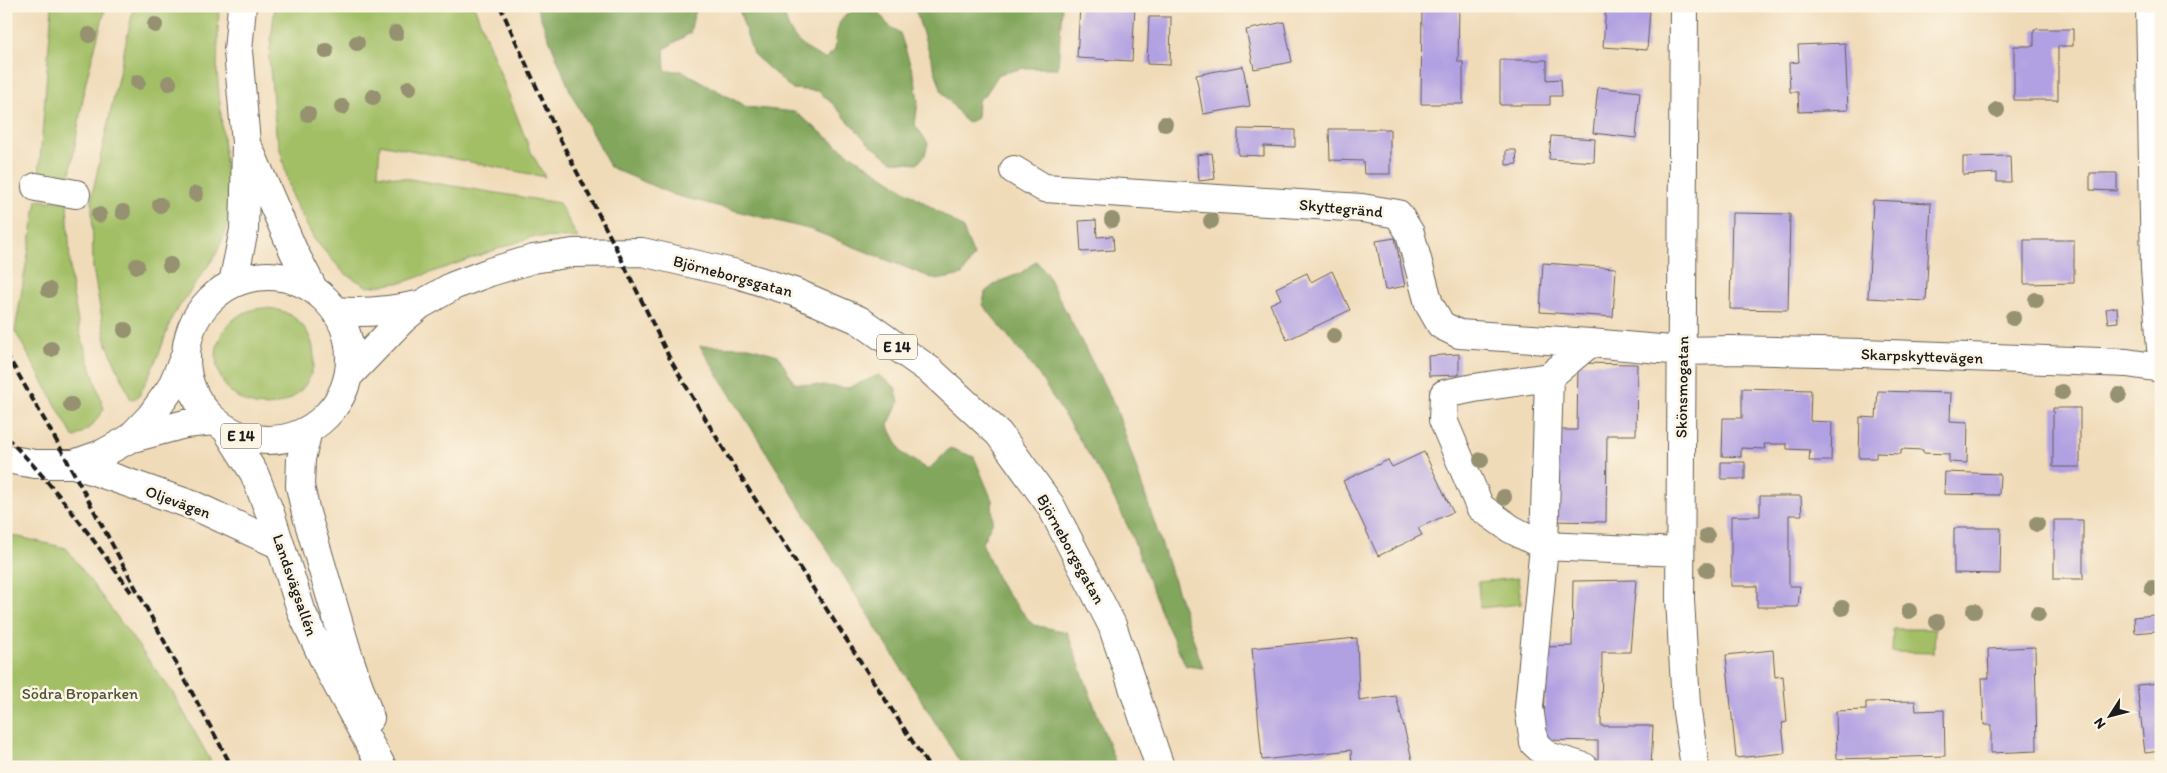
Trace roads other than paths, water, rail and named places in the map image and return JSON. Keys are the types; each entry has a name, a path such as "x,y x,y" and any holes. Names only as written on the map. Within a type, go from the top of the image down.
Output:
{"main road":[{"name":"E 14","path":"233,284 244,230 246,143 238,51 242,6"},
{"name":"Skönsmogatan","path":"1684,6 1680,599 1686,704 1695,767"},
{"path":"2150,6 2156,58 2155,268 2161,348"},
{"name":"E 14","path":"246,143 294,252 314,290"},
{"name":"Skyttegränd","path":"1014,170 1044,188 1362,208 1398,214 1410,233 1429,304 1441,325 1460,334 1683,351"},
{"path":"36,187 76,194"},
{"name":"Björneborgsgatan","path":"349,375 378,342 420,305 453,286 533,259 573,253 642,252 746,277 794,292 859,320 931,371 999,434 1051,506 1112,625 1160,767"},
{"name":"E 14","path":"274,276 295,280 314,290 336,311 346,331 349,346 349,375 341,397 327,416 308,430 289,438 267,441 246,438 220,425 202,407 192,391 187,373 186,354 190,332 199,312 214,296 233,284 253,277 274,276"},
{"name":"Björneborgsgatan","path":"336,311 369,313 420,305"},
{"path":"1590,343 1549,377 1444,394 1443,420 1480,507 1511,529 1544,546 1680,552"},
{"name":"Skarpskyttevägen","path":"1683,351 1730,350 1863,353 2127,363 2161,368"},
{"name":"Oljevägen","path":"129,439 151,416 171,388 186,354"},
{"path":"1549,377 1544,546 1529,707 1534,743 1548,756 1584,767"},
{"name":"Oljevägen","path":"74,464 102,454 129,439 185,424 220,425"},
{"name":"Landsvägsallén","path":"220,425 254,473 280,544 302,613 326,664 382,767"},
{"name":"Landsvägsallén","path":"308,430 301,459 300,486 306,513 348,655 387,767"},
{"name":"Oljevägen","path":"6,459 35,464 74,464 195,506 280,544"}],"railway":[{"path":"500,6 559,137 671,361 733,465 929,767"},
{"path":"6,353 56,440 232,767"},
{"path":"6,437 56,492 131,592"}],"park label":[{"name":"Södra Broparken","path":"80,693"}]}
